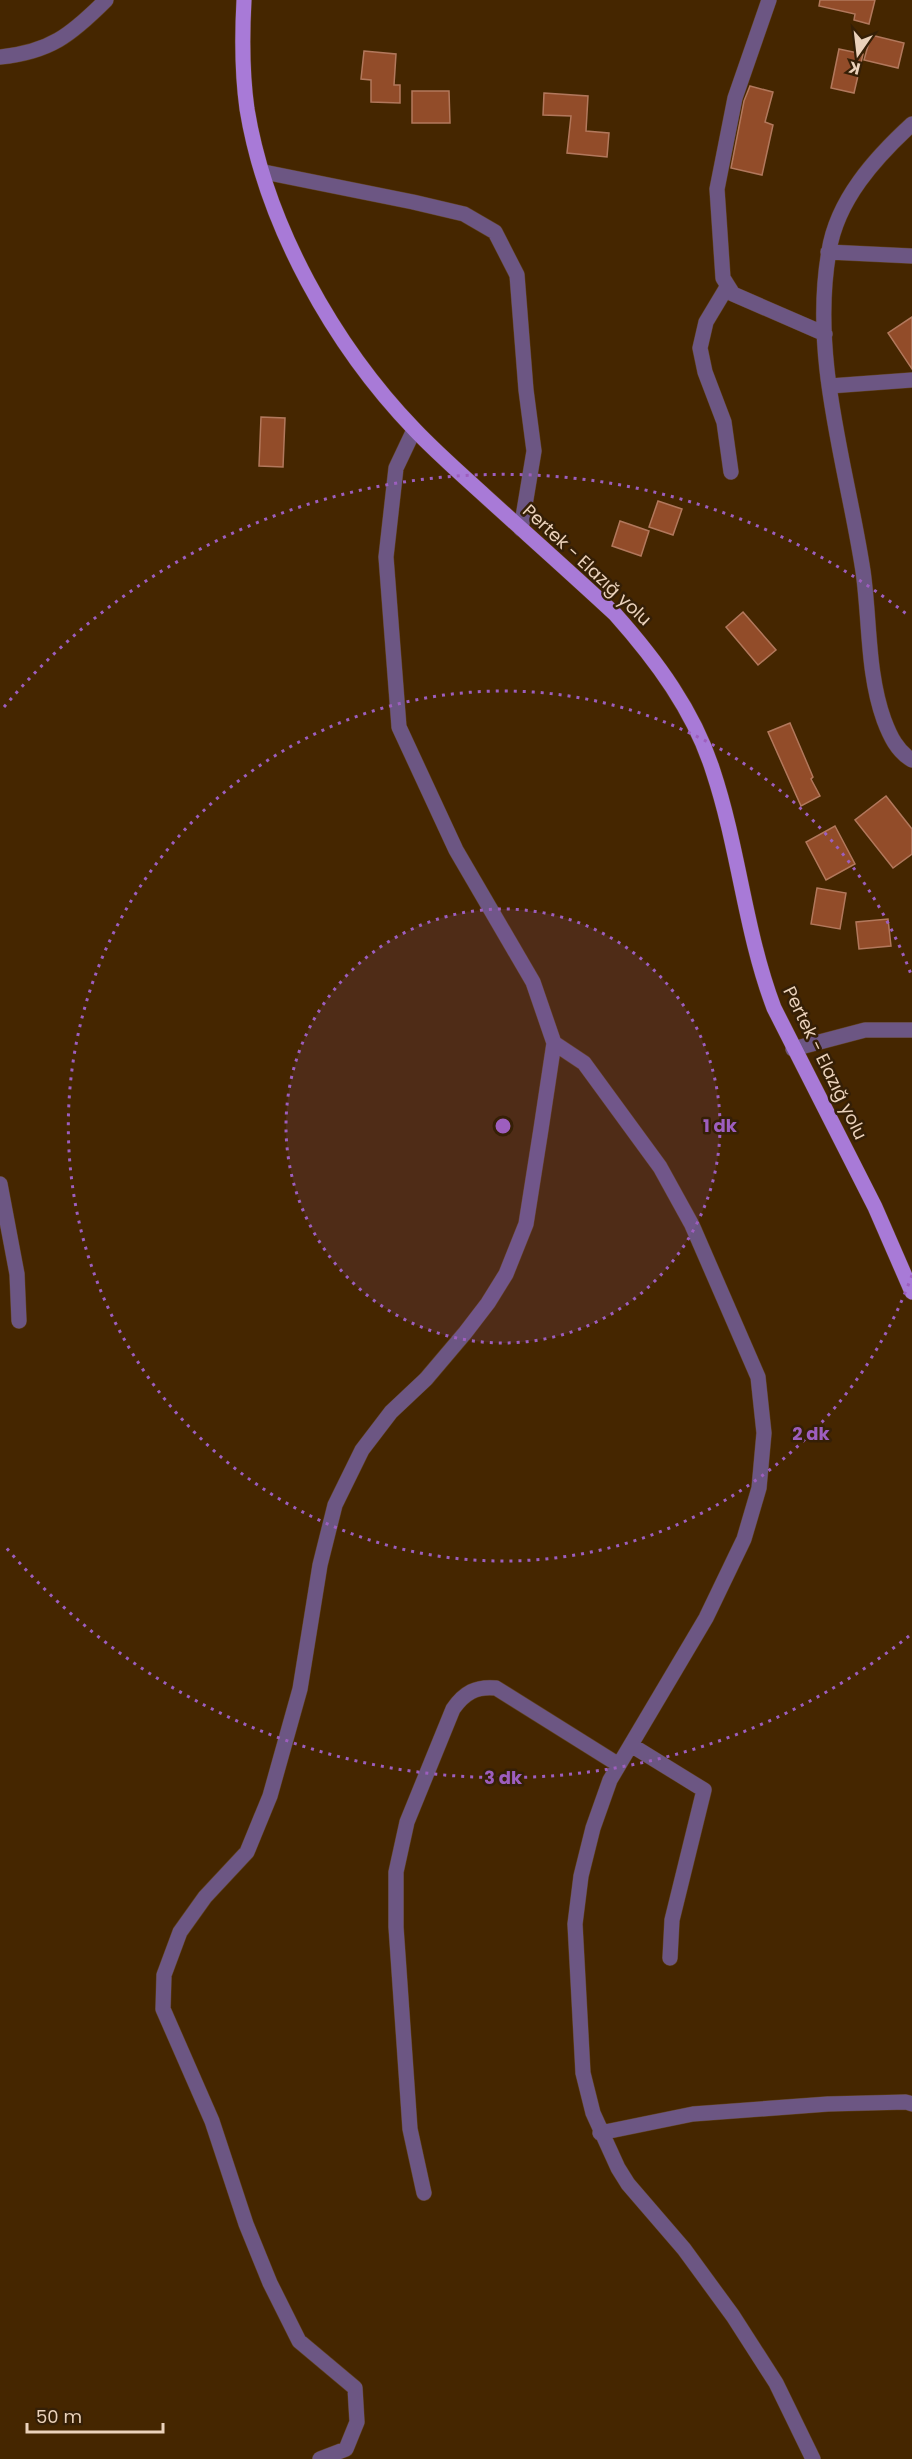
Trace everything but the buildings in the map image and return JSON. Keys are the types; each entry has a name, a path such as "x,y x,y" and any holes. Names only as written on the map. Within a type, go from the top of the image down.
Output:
{"main road":[{"name":"Pertek - Elazığ yolu","path":"244,0 242,32 247,108 264,172 288,239 320,302 362,367 414,430 615,614 643,646 675,690 713,768 726,813 761,974 774,1008 875,1207 912,1292"}],"street":[{"path":"0,57 26,55 49,46 88,7 105,0"},
{"path":"769,0 735,98 717,189 723,278 727,287 742,298 825,334"},
{"path":"912,124 888,146 847,200 835,226 828,252 824,309 830,386 863,570 879,702 896,746 912,760"},
{"path":"264,172 464,214 495,232 517,275 526,390 534,451 521,529"},
{"path":"828,252 912,256"},
{"path":"727,287 706,322 700,348 705,372 724,422 731,472"},
{"path":"830,386 912,380"},
{"path":"320,2459 345,2450 357,2422 355,2388 299,2341 270,2283 246,2224 212,2121 163,2009 164,1975 180,1932 205,1897 247,1852 270,1796 300,1689 320,1565 335,1505 362,1450 391,1412 426,1379 465,1333 506,1274 526,1224 554,1043 533,982 456,850 399,727 386,557 396,468 414,430"},
{"path":"793,1049 865,1030 912,1030"},
{"path":"554,1043 584,1063 660,1167 692,1225 758,1377 762,1405 762,1461 759,1488 744,1539 706,1618 610,1780 590,1836 581,1876 575,1924 583,2073 600,2133 628,2184 697,2266 755,2349 776,2383 813,2459"},
{"path":"0,1184 17,1274 19,1322"},
{"path":"424,2193 410,2128 395,1890 400,1847 406,1822 453,1709 472,1690 496,1688 619,1765"},
{"path":"631,1746 704,1790 672,1920 670,1958"},
{"path":"600,2133 693,2114 828,2104 906,2102 912,2104"}]}
